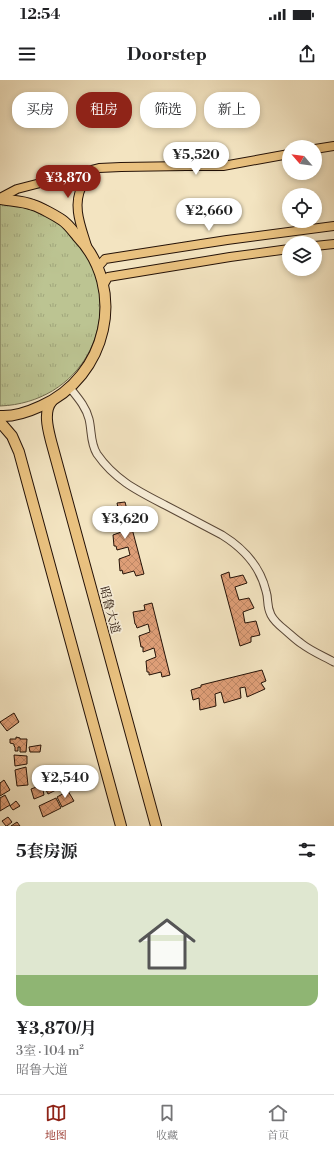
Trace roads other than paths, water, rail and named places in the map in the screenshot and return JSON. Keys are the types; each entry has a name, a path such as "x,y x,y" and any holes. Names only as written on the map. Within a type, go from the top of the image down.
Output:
{"highway":[{"path":"0,199 33,205 63,221 87,246 98,267 104,286 106,308 103,331 96,352 85,371 70,388 52,402 30,412 0,416"},
{"name":"昭鲁大道","path":"52,402 48,405 47,423 51,441 156,826"},
{"path":"0,422 12,436 19,452 121,826"}],"main road":[{"path":"322,149 334,146"},
{"path":"0,199 17,189 99,168 223,166 282,155"},
{"path":"87,246 78,216 77,203 80,189 87,176 99,168"},
{"path":"98,267 105,259 227,240 334,226"},
{"path":"322,245 334,244"},
{"path":"104,286 108,277 222,258 282,250"}],"street":[{"path":"70,388 85,409 89,420 92,443 96,453 119,479 222,535 240,548 248,555 264,583 267,594 267,605 271,616 302,645 334,662"}]}
